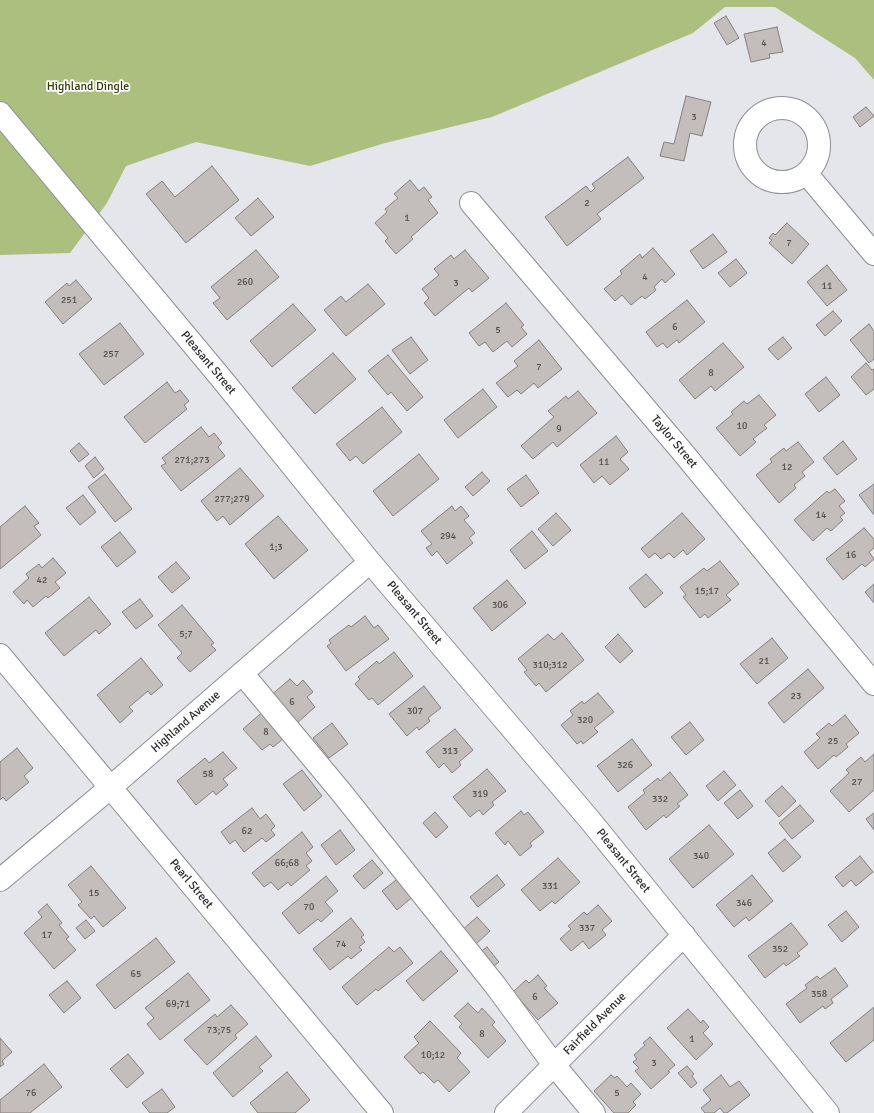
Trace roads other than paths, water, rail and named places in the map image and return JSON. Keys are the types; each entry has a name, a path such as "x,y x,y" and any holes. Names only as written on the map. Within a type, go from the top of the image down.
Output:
{"street":[{"name":"Pleasant Street","path":"0,113 221,378 370,562 590,820 828,1113"},
{"path":"806,173 874,254"},
{"name":"Taylor Street","path":"471,204 680,449 874,684"},
{"name":"Highland Avenue","path":"0,880 111,787 370,562"},
{"name":"Pearl Street","path":"0,656 382,1113"},
{"path":"242,673 341,792 495,985 554,1065 594,1113"},
{"name":"Fairfield Avenue","path":"506,1113 684,935"}],"park label":[{"name":"Highland Dingle","path":"88,87"}]}
